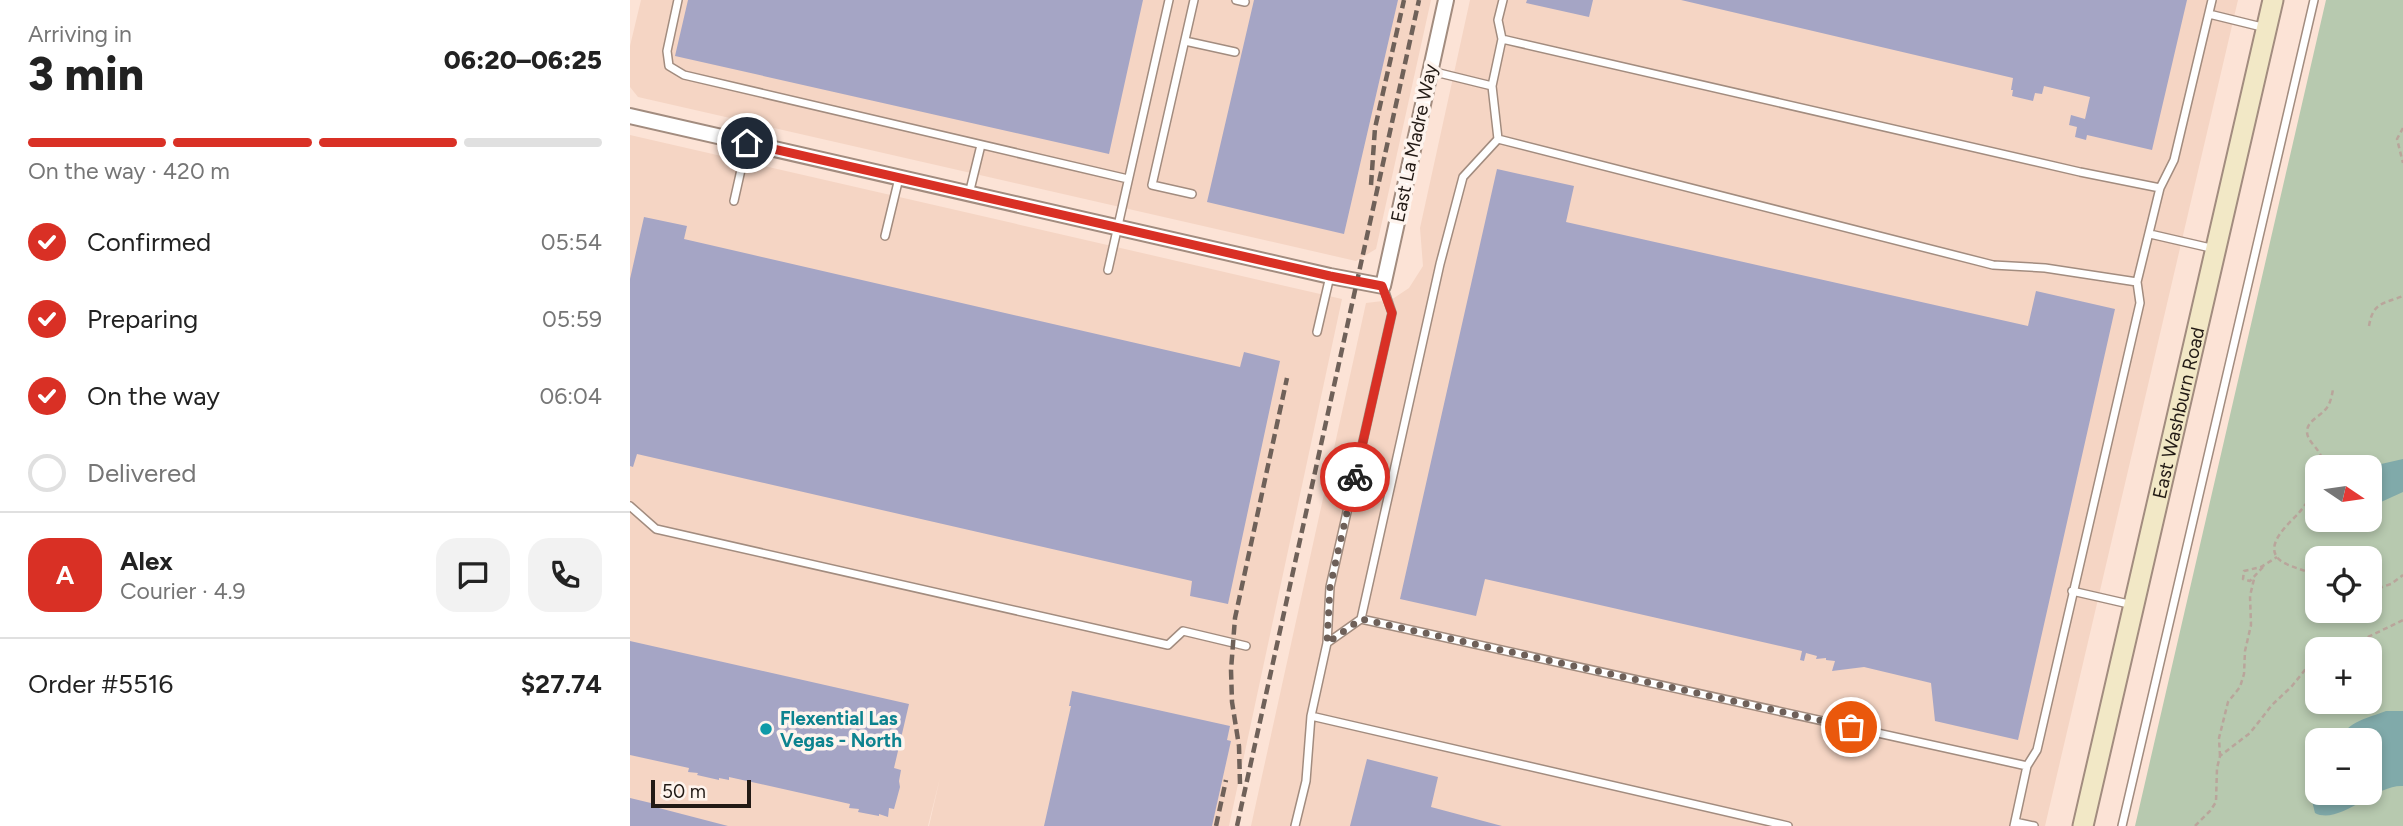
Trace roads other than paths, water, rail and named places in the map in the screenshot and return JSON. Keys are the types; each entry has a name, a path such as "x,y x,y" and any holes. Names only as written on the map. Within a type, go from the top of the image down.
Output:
{"street":[{"name":"East La Madre Way","path":"1382,286 1446,0"},
{"name":"East Washburn Road","path":"2083,826 2273,0"},
{"path":"630,117 1382,286"}],"lane":[{"path":"678,0 667,51 669,66 674,71 1128,179"},
{"path":"1108,270 1169,0"},
{"path":"1192,194 1152,185 1194,0"},
{"path":"1236,0 1245,2"},
{"path":"1327,643 1361,619 1440,264 1463,177 1498,139 1492,86 1502,39 1498,20 1503,0"},
{"path":"2034,826 2015,824 2027,766 2037,750 2140,303 2137,282 2160,188 2174,160 2212,0"},
{"path":"2122,826 2314,0"},
{"path":"2209,14 2267,28"},
{"path":"1502,39 2160,188"},
{"path":"1185,41 1235,52"},
{"path":"1430,71 1492,86"},
{"path":"1498,139 1993,265 2045,268 2137,282"},
{"path":"734,201 747,143"},
{"path":"969,194 981,145"},
{"path":"885,236 899,178"},
{"path":"2150,234 2216,249"},
{"path":"1317,332 1330,276"},
{"path":"1295,826 1306,781 1311,716 1327,643 1330,587 1392,313 1382,286"},
{"path":"630,506 656,529 1168,645 1183,631 1246,646"},
{"path":"2073,591 2134,605"},
{"path":"1361,619 2027,766"},
{"path":"1311,716 1788,826"}],"water":[{"path":"2403,459 2403,492 2382,502 2382,464"},
{"path":"2403,711 2403,786 2382,791 2382,728 2348,728 2382,712"},
{"path":"2313,805 2355,805 2335,814 2315,813"}],"railway":[{"path":"1371,185 1375,128 1404,0"},
{"path":"1237,826 1419,0"},
{"path":"1240,784 1231,670 1235,618 1287,378"},
{"path":"1216,826 1226,780"}],"place":[{"name":"Flexential Las Vegas - North","path":"766,729"}]}
